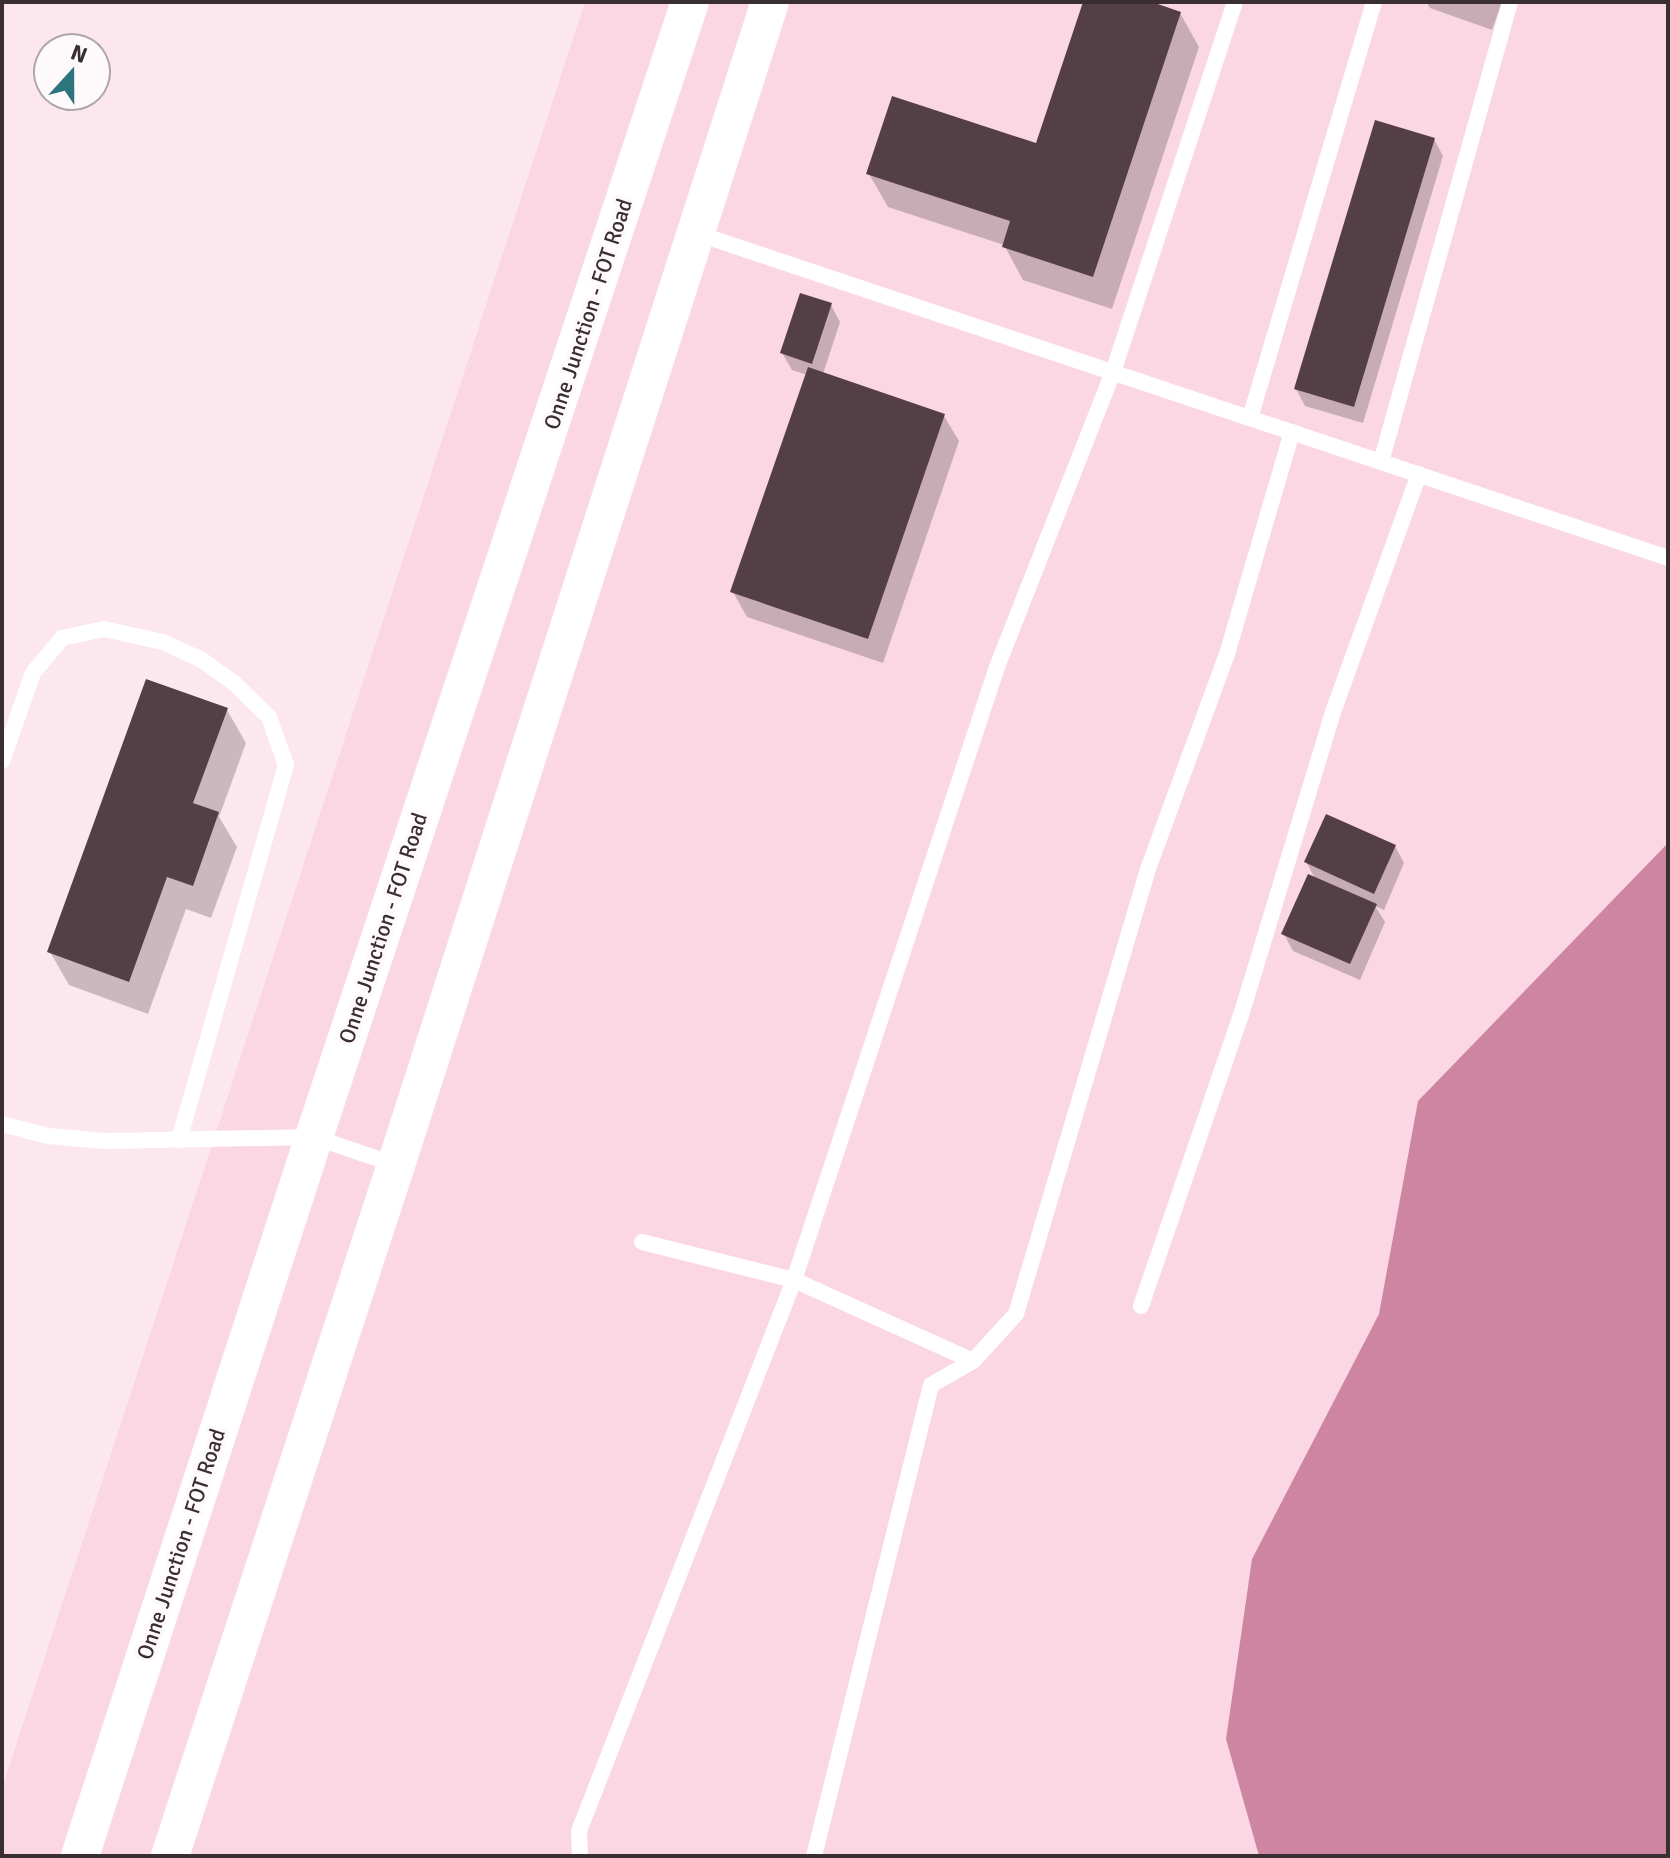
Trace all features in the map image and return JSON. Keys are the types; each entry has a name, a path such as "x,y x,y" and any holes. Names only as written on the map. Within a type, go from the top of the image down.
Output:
{"street":[{"name":"Onne Junction - FOT Road","path":"80,1856 314,1137 690,2"},
{"path":"170,1856 770,2"}],"lane":[{"path":"580,1856 579,1831 794,1280 997,667 1113,372 1235,2"},
{"path":"1250,418 1374,2"},
{"path":"1381,462 1510,2"},
{"path":"696,233 1668,558"},
{"path":"814,1856 931,1385 973,1361 1016,1314 1148,869 1227,654 1292,432"},
{"path":"1141,1306 1242,1012 1333,712 1419,474"},
{"path":"2,761 33,673 62,638 104,629 163,642 202,660 234,683 269,717 286,765 179,1140"},
{"path":"2,1124 48,1136 106,1141 314,1137 396,1165"},
{"path":"642,1242 794,1280 973,1361"}],"shaded area":[{"path":"585,2 1668,2 1668,843 1418,1101 1379,1314 1252,1559 1226,1739 1259,1856 2,1856 2,1788"},
{"path":"1668,843 1668,1856 1259,1856 1226,1739 1252,1559 1379,1314 1418,1101"}],"building":[{"path":"1083,2 1152,2 1181,12 1093,277 1002,247 1010,221 866,174 892,96 1036,143"},
{"path":"1375,120 1435,138 1354,407 1294,389"},
{"path":"800,293 832,303 812,364 780,353"},
{"path":"808,367 945,414 868,639 730,592"},
{"path":"146,679 228,708 193,803 219,812 193,886 167,877 129,982 47,952"},
{"path":"1326,814 1396,845 1374,894 1304,862"},
{"path":"1308,874 1377,904 1350,964 1281,934"}]}
